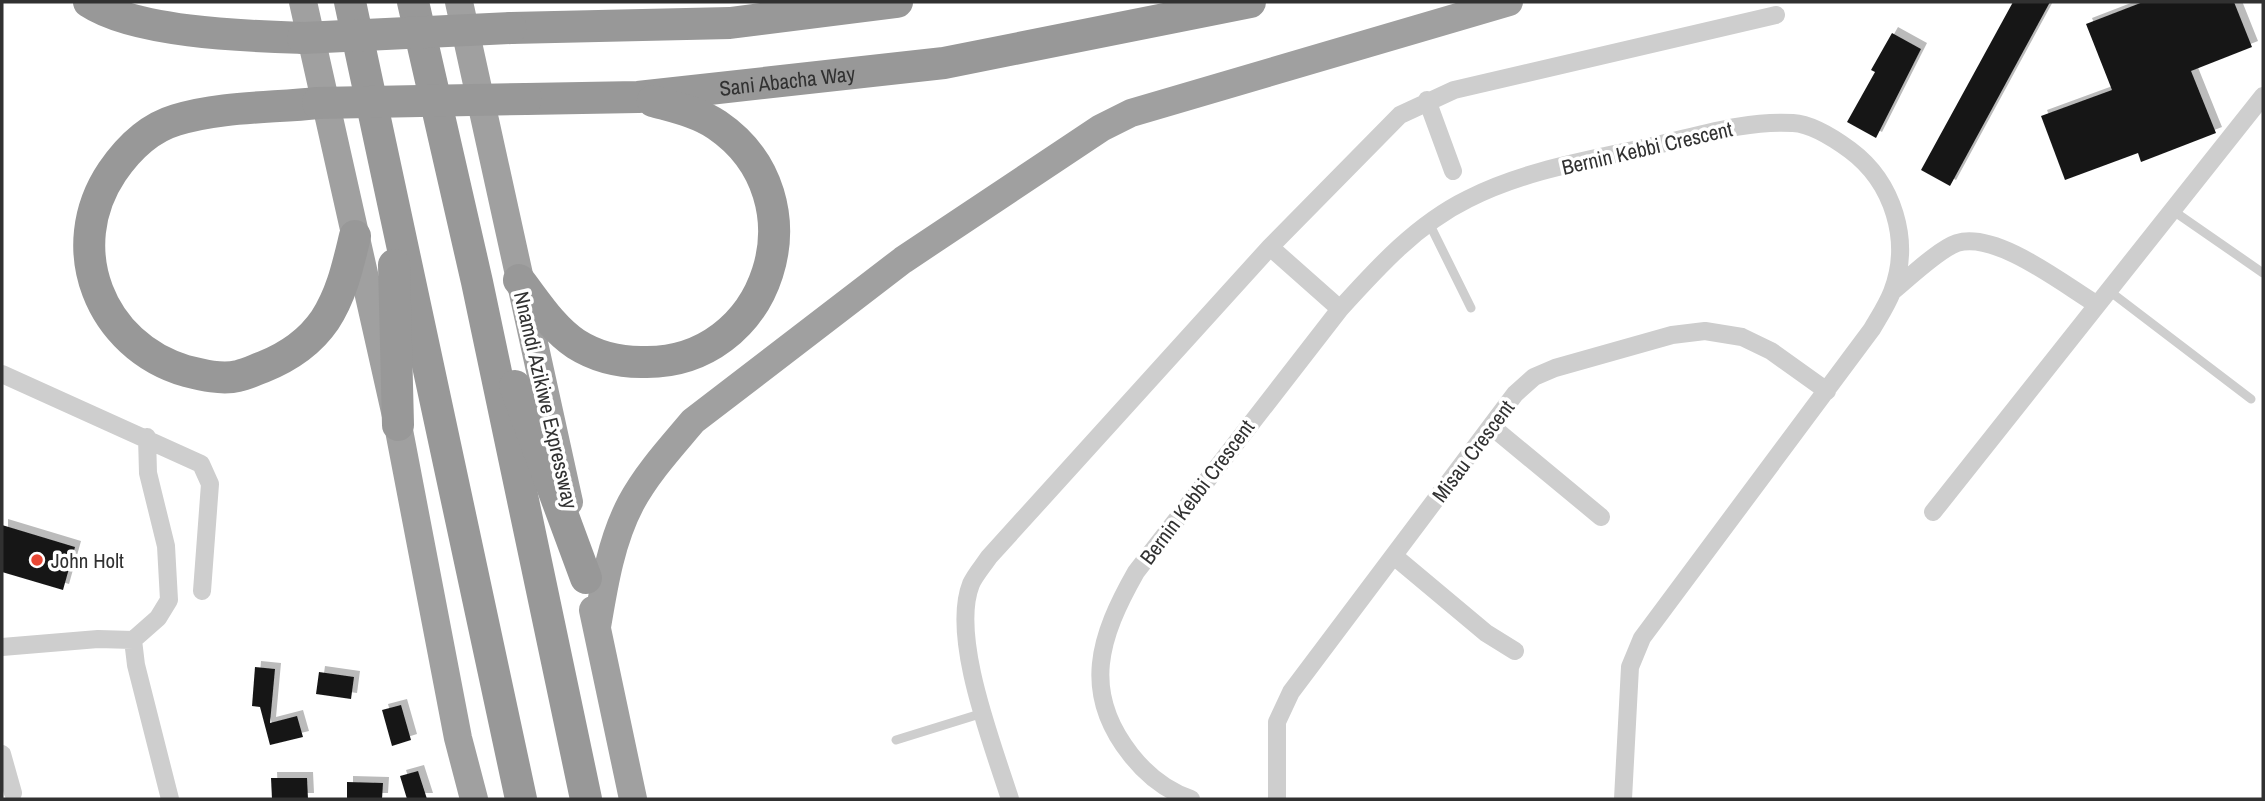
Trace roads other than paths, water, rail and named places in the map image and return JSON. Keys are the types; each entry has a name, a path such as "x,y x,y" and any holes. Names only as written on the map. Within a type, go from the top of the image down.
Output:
{"highway":[{"path":"89,2 123,16 211,34 303,38 511,28 730,23 897,2"},
{"path":"303,2 398,425 458,738 474,799"},
{"path":"350,2 392,187 521,799"},
{"name":"Nnamdi Azikiwe Expressway","path":"413,2 477,282 586,799"},
{"name":"Nnamdi Azikiwe Expressway","path":"459,2 633,799"},
{"path":"592,26 619,2"},
{"name":"Sani Abacha Way","path":"355,236 341,291 316,331 283,359 237,376 202,376 168,366 135,346 116,325 100,298 90,268 90,236 95,204 123,156 144,136 175,120 218,111 318,103 638,97 944,63 1250,2"},
{"path":"597,627 608,562 631,502 686,429 903,260 1101,128 1131,113 1509,2"},
{"path":"519,280 553,324 575,343 623,362 648,363 687,357 723,338 740,322 763,289 774,244 775,226 765,180 750,155 718,125 696,114 638,97"},
{"path":"392,187 398,425"},
{"path":"477,282 586,578"}],"street":[{"path":"1010,799 983,713 965,636 966,604 972,583 989,557 1270,247 1391,122 1427,100 1454,90 1776,15"},
{"path":"1933,512 2263,96"},
{"path":"1427,100 1453,171"},
{"name":"Bernin Kebbi Crescent","path":"1191,799 1144,771 1113,732 1099,689 1102,646 1114,610 1136,572 1340,309 1376,268 1429,223 1467,200 1504,183 1561,167 1728,129 1764,123 1797,123 1837,140 1865,161 1887,192 1900,228 1899,263 1893,291 1872,329 1642,638 1630,667 1623,799"},
{"path":"1893,291 1954,243 1974,239 1994,244 2102,298"},
{"path":"1270,247 1340,309"},
{"name":"Misau Crescent","path":"1277,799 1277,722 1291,692 1515,394 1534,377 1555,368 1672,335 1705,331 1742,337 1771,351 1827,391"},
{"path":"2,374 193,459 210,479 202,591"},
{"path":"1491,426 1601,517"},
{"path":"2,648 98,639 133,640 158,618 169,600 166,546 148,473 147,438"},
{"path":"1394,556 1486,633 1516,651"},
{"path":"133,640 136,665 170,799"},
{"path":"2,754 13,793"}],"lane":[{"path":"2172,210 2263,274"},
{"path":"1429,223 1471,308"},
{"path":"2102,298 2251,399"},
{"path":"895,740 983,713"}],"place":[{"name":"John Holt","path":"37,560"}]}
